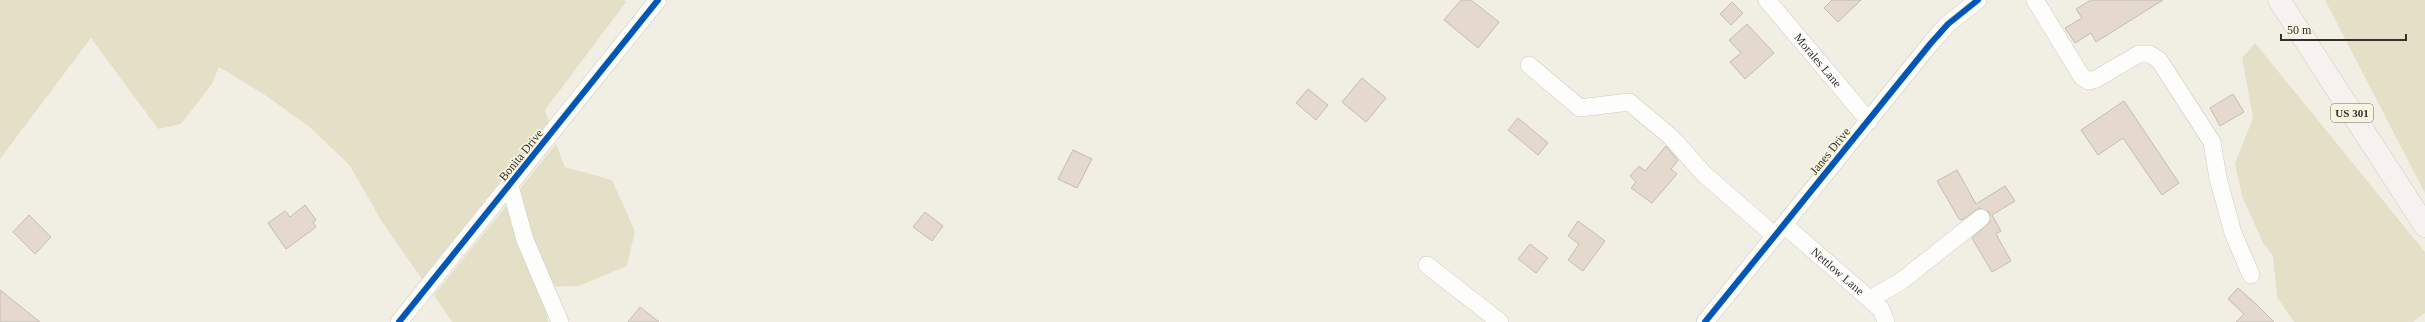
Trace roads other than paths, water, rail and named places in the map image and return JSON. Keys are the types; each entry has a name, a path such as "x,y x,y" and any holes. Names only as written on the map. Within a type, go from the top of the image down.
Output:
{"main road":[{"name":"US 301","path":"2279,0 2425,226"}],"street":[{"name":"Bonita Drive","path":"400,322 658,0"},
{"name":"Morales Lane","path":"1766,0 1868,121"},
{"name":"Janes Drive","path":"1705,322 1948,24 1978,0"},
{"path":"2035,0 2082,77 2088,80 2096,79 2139,54 2149,54 2159,60 2212,142 2218,178 2233,233 2251,275"},
{"name":"Nettlow Lane","path":"1529,65 1580,108 1628,102 1671,137 1704,174 1870,299 1881,309 1886,322"},
{"path":"510,186 525,240 560,322"},
{"path":"1870,299 1900,282 1981,218"},
{"path":"1427,265 1500,322"}]}
